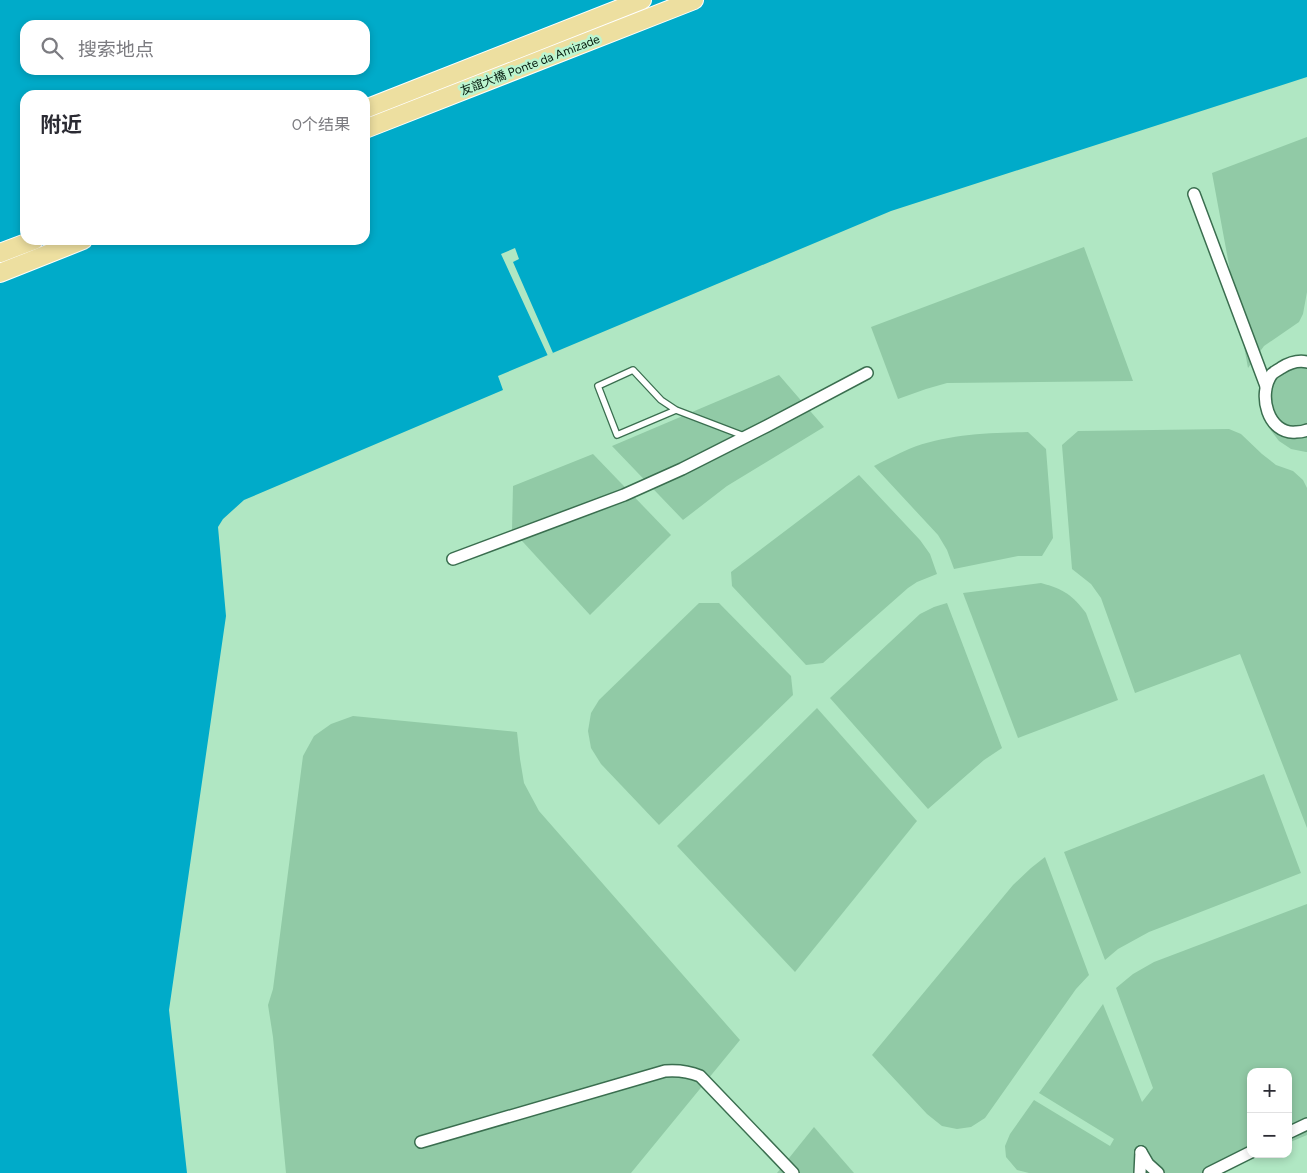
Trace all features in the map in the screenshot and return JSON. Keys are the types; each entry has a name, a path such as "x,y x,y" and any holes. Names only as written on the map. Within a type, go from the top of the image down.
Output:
{"main road":[{"name":"友誼大橋 Ponte da Amizade","path":"370,107 642,0"},
{"name":"友誼大橋 Ponte da Amizade","path":"370,127 694,0"},
{"path":"0,253 21,245"},
{"path":"0,273 70,245"}],"street":[{"path":"1194,194 1266,386"},
{"path":"1307,362 1301,361 1287,364 1272,373 1265,393 1266,408 1276,426 1291,433 1307,430"},
{"path":"453,559 624,496 746,437 867,373"},
{"path":"421,1142 666,1071 676,1070 691,1072 700,1076 793,1173"},
{"path":"1292,1131 1307,1124"},
{"path":"1140,1173 1141,1152 1148,1164 1158,1173"},
{"path":"1209,1173 1247,1154"}],"lane":[{"path":"676,410 617,435 598,386 633,370 661,400 676,410 746,437"}],"green space":[{"path":"1307,137 1307,292 1303,314 1299,322 1264,346 1248,368 1212,173"},
{"path":"1084,247 1133,381 947,383 898,399 871,327"},
{"path":"1307,358 1306,452 1291,449 1279,441 1269,428 1263,413 1268,382"},
{"path":"779,375 824,427 727,486 683,520 612,446"},
{"path":"1229,429 1241,434 1276,465 1293,471 1303,480 1307,488 1307,828 1240,654 1135,693 1101,598 1091,584 1072,569 1062,445 1078,431"},
{"path":"1028,432 1046,449 1053,538 1042,556 1018,556 954,569 947,550 938,535 874,466 909,449 938,440 983,434"},
{"path":"593,454 671,535 590,615 512,530 513,486"},
{"path":"859,475 920,540 930,554 937,574 908,588 823,663 806,665 732,586 731,572"},
{"path":"1041,583 1067,594 1086,613 1118,700 1018,738 963,593"},
{"path":"699,603 719,603 791,676 793,695 659,825 601,764 591,748 588,731 591,713 599,700"},
{"path":"947,603 1002,748 984,760 928,809 830,698 920,614"},
{"path":"817,708 917,821 795,972 677,846"},
{"path":"353,716 517,732 524,783 539,811 740,1040 631,1173 286,1173 273,1037 268,1005 273,989 303,756 314,736 331,724"},
{"path":"1264,774 1301,873 1149,932 1118,949 1105,960 1064,852"},
{"path":"1045,857 1089,975 1076,989 985,1118 971,1127 957,1129 942,1126 927,1114 872,1055 1013,885"},
{"path":"1307,904 1307,1135 1292,1141 1292,1068 1247,1068 1247,1158 1250,1158 1213,1173 1029,1173 1017,1170 1006,1157 1005,1146 1010,1134 1034,1100 1110,1146 1114,1139 1039,1093 1103,1004 1142,1102 1153,1088 1116,988 1133,974 1154,962"},
{"path":"814,1127 854,1173 777,1173"}],"water":[{"path":"0,0 1307,0 1307,77 891,211 498,376 503,390 244,500 223,519 218,527 226,616 169,1010 187,1173 0,1173"}],"pier":[{"path":"515,248 519,259 513,262 553,353 548,356 501,254"}]}
